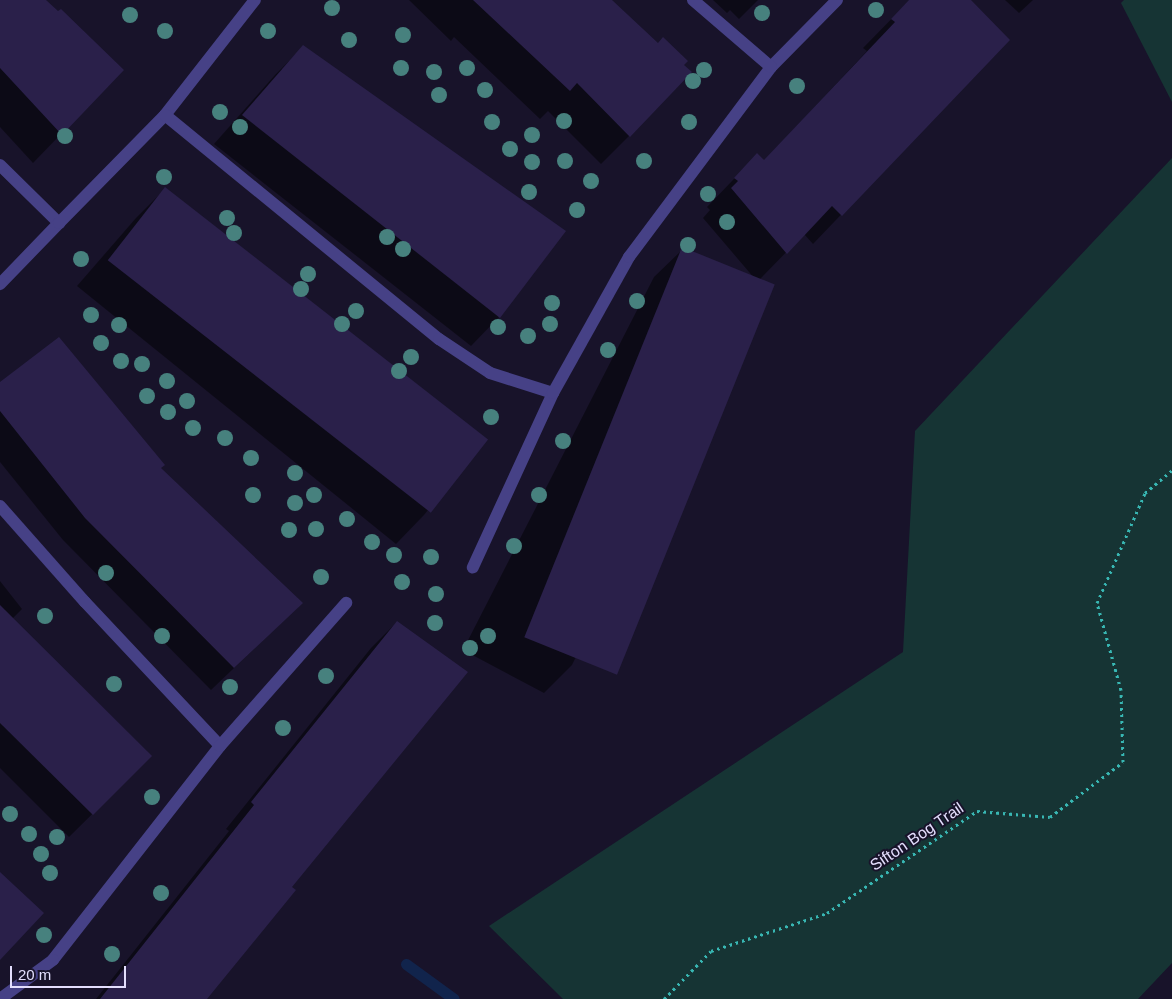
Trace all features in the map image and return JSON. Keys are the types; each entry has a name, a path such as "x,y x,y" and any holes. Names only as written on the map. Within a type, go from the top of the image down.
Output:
{"lane":[{"path":"0,284 165,115 255,0"},
{"path":"693,0 771,67"},
{"path":"473,567 553,393 629,257 771,67 837,0"},
{"path":"165,115 439,339 490,373 553,393"},
{"path":"0,165 59,223"},
{"path":"0,506 85,602 220,746"},
{"path":"0,999 53,960 220,746 346,603"}],"path":[{"name":"Sifton Bog Trail","path":"664,999 711,951 827,913 977,811 1050,817 1123,762 1121,690 1097,604 1145,493 1172,470"}],"green space":[{"path":"1124,0 1172,0 1172,102 1121,3"},
{"path":"1172,158 1172,963 1138,999 563,999 489,926 903,652 915,431"}],"building":[{"path":"0,0 46,0 58,11 61,9 124,70 62,135 0,68"},
{"path":"473,0 612,0 658,43 663,37 688,61 684,65 692,72 630,137 577,83 570,91"},
{"path":"909,0 971,0 1010,40 842,216 832,206 787,254 731,188 738,181 734,178 757,153 764,160 895,22 891,19"},
{"path":"303,45 566,231 500,318 242,115"},
{"path":"165,187 488,439 431,513 108,260"},
{"path":"682,247 775,284 617,675 524,637"},
{"path":"59,337 165,465 161,468 303,603 234,668 85,518 0,411 0,382"},
{"path":"0,605 152,756 93,815 0,723"},
{"path":"397,621 468,672 292,887 296,890 207,999 100,999 254,805 251,802"},
{"path":"0,872 44,913 0,960"}],"waterway":[{"path":"406,964 454,999"}]}
